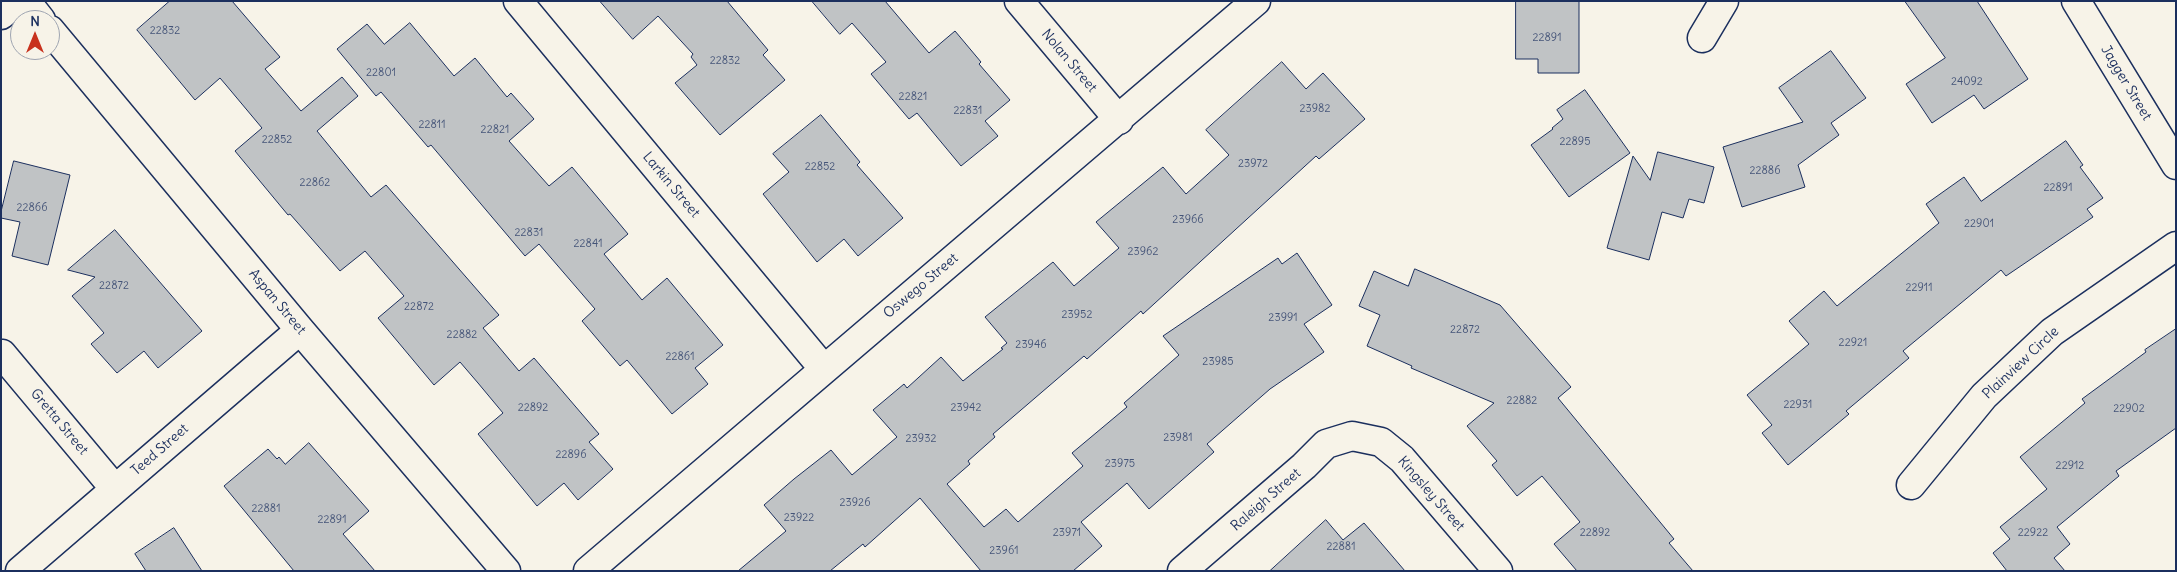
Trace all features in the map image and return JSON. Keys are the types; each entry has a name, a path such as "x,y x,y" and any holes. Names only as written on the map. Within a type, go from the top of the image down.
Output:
{"street":[{"path":"1,15 18,1"},
{"name":"Larkin Street","path":"518,1 824,368"},
{"name":"Nolan Street","path":"1019,1 1119,120"},
{"name":"Oswego Street","path":"588,571 824,368 1119,120 1256,1"},
{"path":"1702,38 1724,1"},
{"name":"Jagger Street","path":"2076,1 2176,164"},
{"name":"Aspan Street","path":"60,42 300,330 506,571"},
{"name":"Plainview Circle","path":"1911,485 1984,396 2052,332 2176,246"},
{"name":"Teed Street","path":"20,571 300,330"},
{"name":"Gretta Street","path":"2,354 115,489"},
{"name":"Raleigh Street","path":"1182,571 1304,466 1326,444 1352,436"},
{"name":"Kingsley Street","path":"1352,436 1381,442 1402,459 1498,571"}],"building":[{"path":"170,1 232,1 280,57 265,69 301,111 342,77 358,96 317,131 371,197 386,185 499,315 483,328 519,371 534,358 599,434 589,442 613,469 578,500 564,483 537,506 478,434 503,413 478,383 460,362 434,385 378,318 404,296 365,251 340,271 290,214 288,215 235,151 262,128 220,78 195,100 137,30"},
{"path":"600,1 727,1 768,50 763,55 785,80 720,135 675,83 697,65 691,57 693,54 658,16 633,39"},
{"path":"812,1 885,1 929,53 955,31 981,62 979,64 1010,100 985,121 998,136 961,166 917,113 909,119 871,74 886,62 852,23 840,34"},
{"path":"1516,1 1579,1 1579,73 1538,73 1538,59 1516,59"},
{"path":"1905,1 1977,1 2028,79 1984,109 1974,95 1932,123 1906,84 1945,58"},
{"path":"410,23 454,76 475,58 507,97 511,93 534,119 509,141 549,186 572,167 598,198 628,234 604,254 642,300 667,278 723,345 695,368 708,384 672,414 627,360 620,366 582,321 595,309 539,244 525,256 431,145 428,147 381,92 376,96 337,49 367,24 384,44"},
{"path":"1831,51 1866,98 1831,123 1839,135 1798,165 1805,187 1742,207 1723,147 1803,122 1779,88"},
{"path":"1282,62 1306,89 1323,73 1365,119 1319,159 1316,156 1143,314 1141,311 1087,359 1084,356 993,434 995,437 968,461 970,464 947,484 984,527 1006,509 1018,522 1083,466 1072,453 1127,407 1124,403 1179,355 1163,336 1278,258 1282,264 1297,253 1332,305 1304,324 1324,352 1270,389 1207,444 1214,452 1149,509 1127,483 1081,522 1102,546 1073,571 981,571 920,498 865,547 863,544 830,571 738,571 786,531 764,505 794,479 831,450 852,475 897,437 873,410 904,384 907,388 941,357 963,381 1003,349 1001,348 1007,343 985,317 1053,262 1074,286 1119,248 1096,222 1163,167 1186,194 1229,155 1206,130"},
{"path":"1585,90 1630,153 1569,197 1531,145 1563,119 1557,110"},
{"path":"821,115 860,162 857,165 903,218 858,256 844,239 817,262 763,194 789,172 773,154"},
{"path":"2066,141 2083,165 2080,167 2103,198 2087,209 2093,217 2006,276 2001,270 1903,351 1909,358 1846,411 1849,414 1788,465 1762,433 1772,425 1747,395 1809,344 1789,321 1824,291 1837,306 1939,223 1926,204 1964,177 1981,201"},
{"path":"1658,152 1714,167 1704,203 1689,199 1683,218 1662,212 1649,260 1607,248 1633,156 1650,180"},
{"path":"14,161 70,175 48,265 12,256 20,222 1,218 1,212"},
{"path":"115,230 202,331 158,368 144,351 117,373 91,344 104,333 72,296 95,277 68,270"},
{"path":"1415,269 1500,305 1571,387 1558,398 1674,539 1669,543 1693,571 1577,571 1554,544 1580,522 1542,476 1517,496 1492,465 1497,461 1467,426 1494,403 1411,368 1412,366 1367,346 1380,315 1359,306 1374,271 1408,286"},
{"path":"2176,329 2176,428 2116,471 2119,476 2057,527 2070,544 2054,558 2065,571 2007,571 1993,553 2010,539 2000,527 2047,489 2020,457 2085,403 2082,399 2146,352 2145,350"},
{"path":"309,443 369,511 343,534 375,571 294,571 224,486 268,449 277,459 279,457 285,464"},
{"path":"1326,520 1343,540 1364,523 1405,571 1270,571"},
{"path":"174,528 202,571 146,571 135,554"}]}
